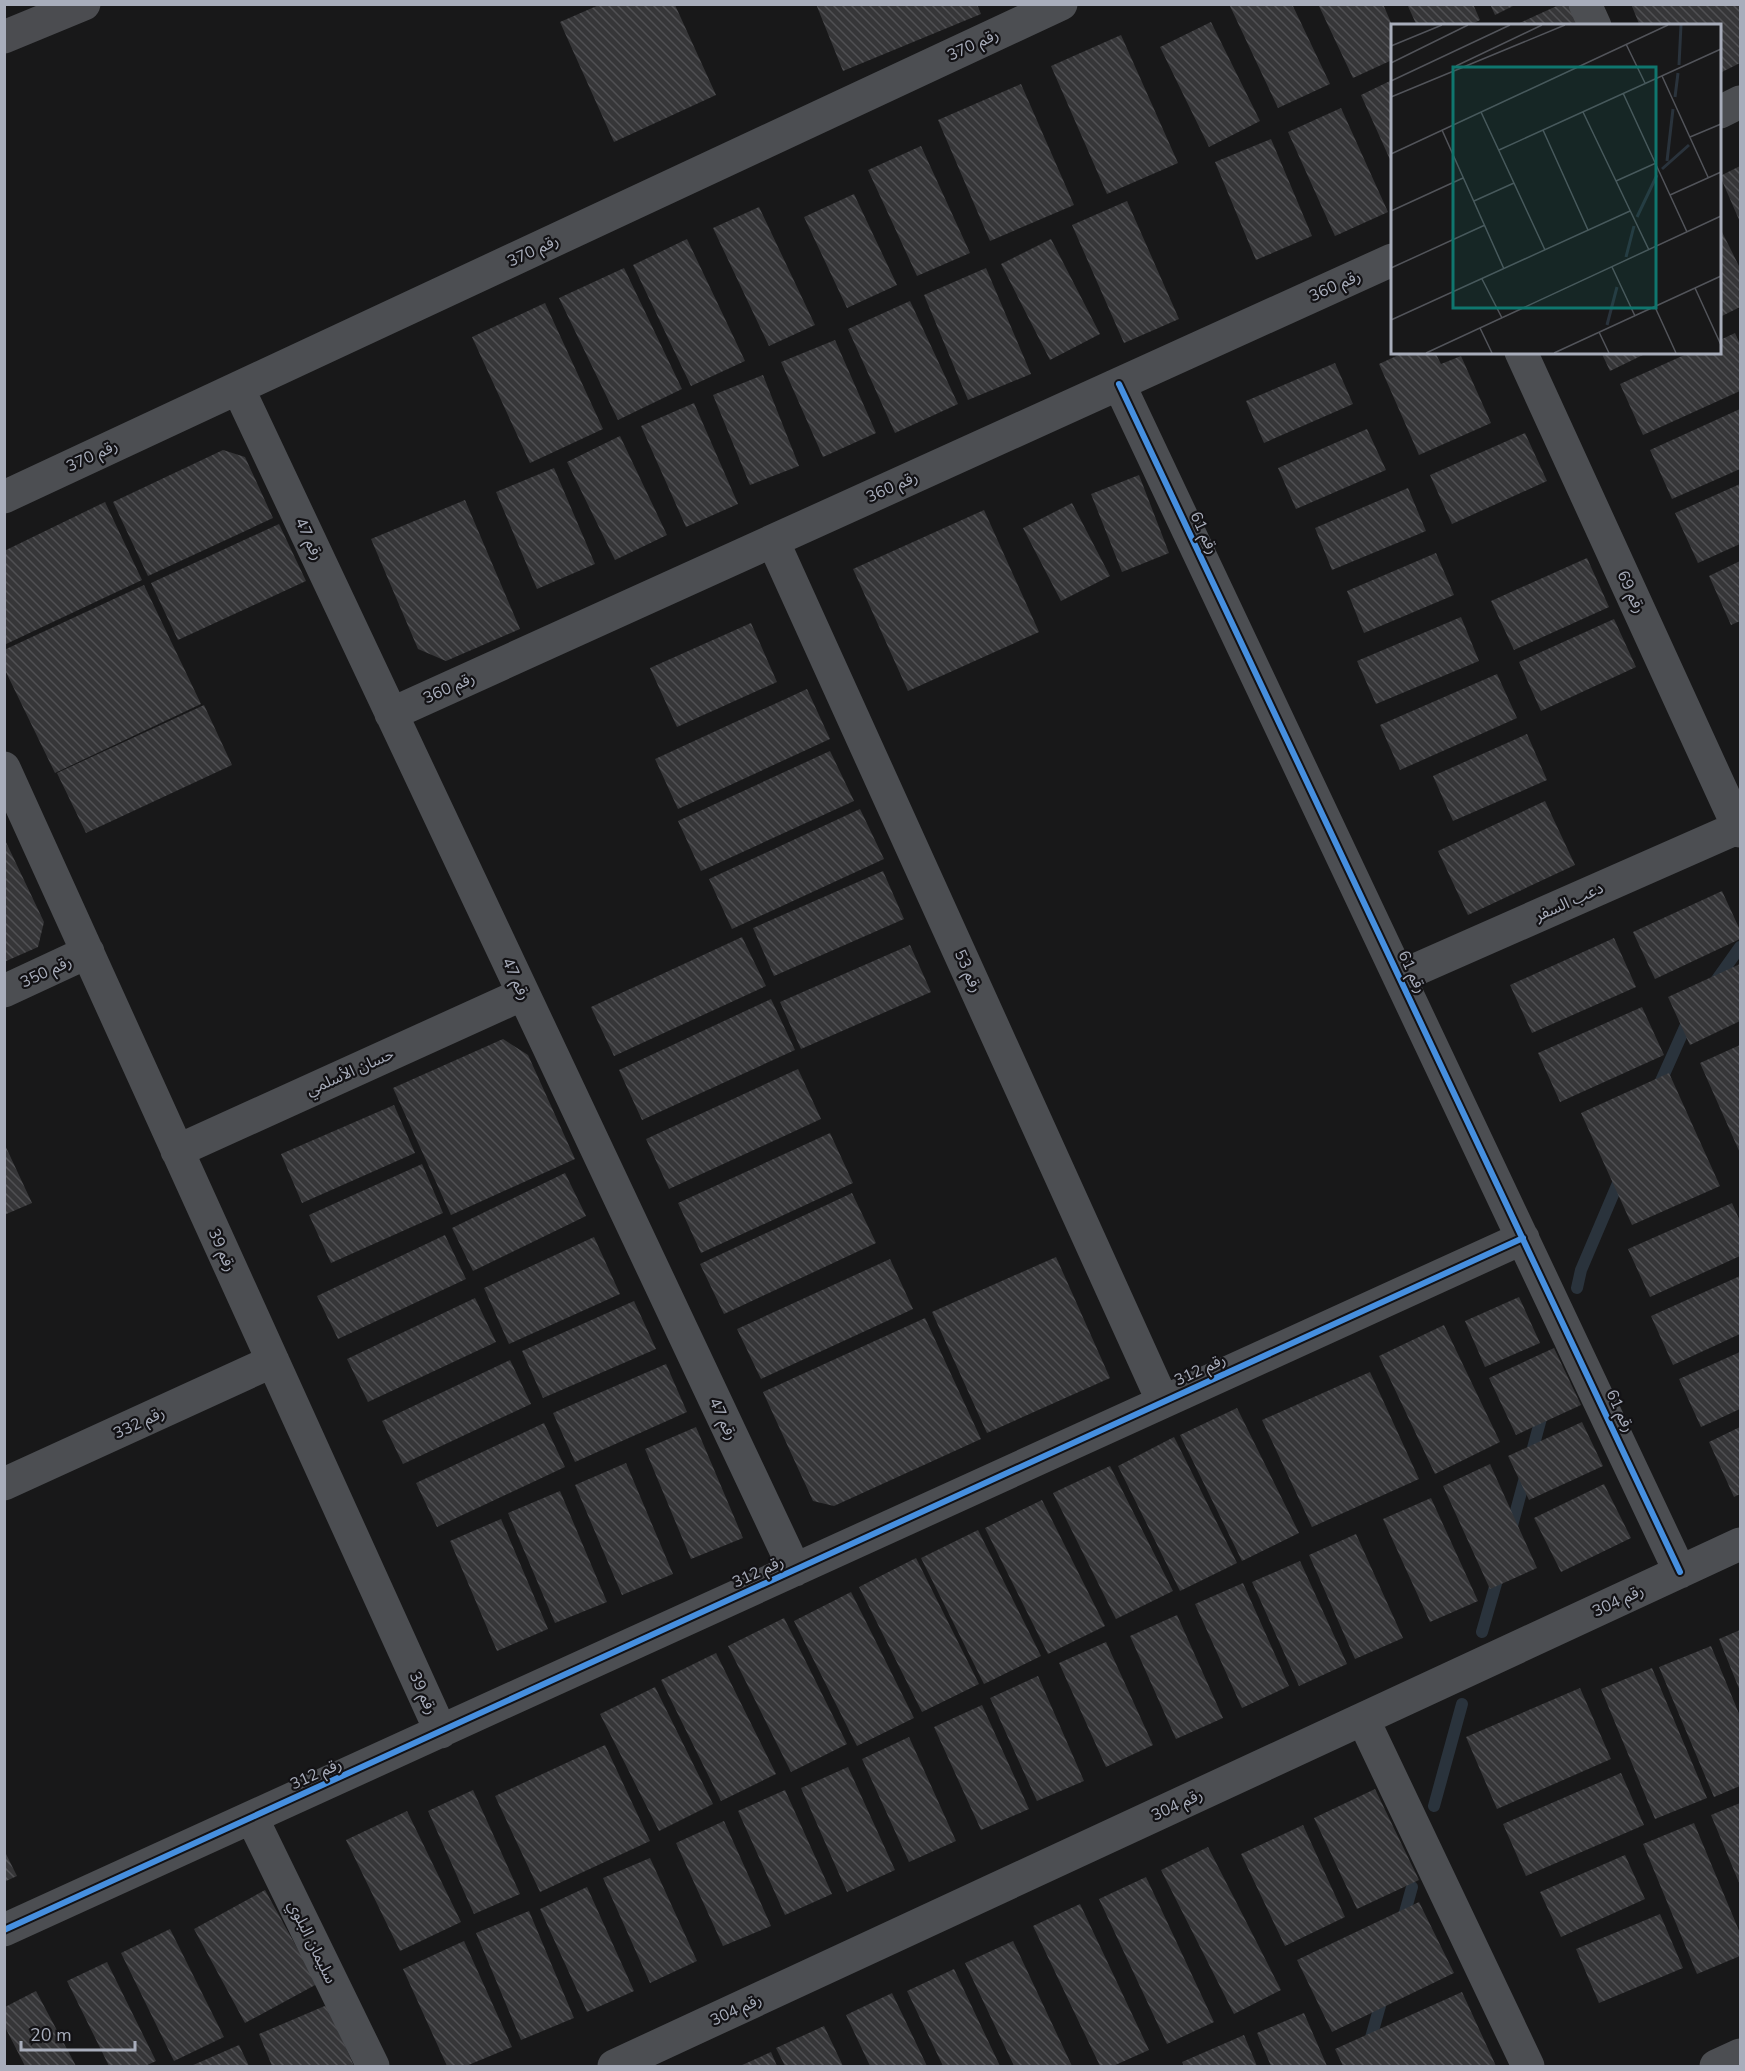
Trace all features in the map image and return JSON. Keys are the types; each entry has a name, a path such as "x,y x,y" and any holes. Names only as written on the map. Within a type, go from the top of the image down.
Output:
{"main road":[{"path":"4,37 84,4"}],"street":[{"name":"رقم 370","path":"4,497 1061,4"},
{"path":"1585,4 1595,24"},
{"path":"1721,111 1740,102"},
{"name":"رقم 360","path":"392,714 1391,260"},
{"name":"رقم 69","path":"1522,354 1740,829"},
{"name":"رقم 61","path":"1119,384 1680,1572"},
{"name":"رقم 47","path":"238,388 795,1570"},
{"name":"رقم 53","path":"773,541 1163,1402"},
{"name":"رقم 39","path":"4,768 441,1732"},
{"name":"دعب السفر","path":"1399,977 1740,829"},
{"name":"رقم 350","path":"4,991 88,952"},
{"name":"حسان الأسلمي","path":"177,1151 523,994"},
{"name":"رقم 312","path":"4,1930 1523,1238"},
{"name":"رقم 332","path":"4,1484 273,1361"},
{"name":"رقم 304","path":"614,2067 1740,1544"},
{"path":"1363,1719 1528,2067"},
{"name":"سليمان البلوي","path":"252,1818 373,2067"}],"building":[{"path":"816,4 977,4 981,14 843,71"},
{"path":"1229,4 1292,4 1330,84 1278,108"},
{"path":"1318,4 1383,4 1392,24 1391,60 1353,78"},
{"path":"1407,4 1473,4 1480,20 1472,24 1416,24"},
{"path":"1490,4 1517,4 1495,15"},
{"path":"1561,4 1570,4 1579,24 1517,24"},
{"path":"1631,4 1740,4 1740,63 1721,72 1721,24 1639,24"},
{"path":"599,5 675,5 716,95 614,142 560,22"},
{"path":"1211,22 1260,121 1209,147 1160,47"},
{"path":"1121,35 1178,163 1107,194 1051,66"},
{"path":"1391,80 1391,162 1361,95"},
{"path":"1021,84 1074,205 990,241 938,120"},
{"path":"1341,108 1388,212 1335,236 1288,132"},
{"path":"1271,139 1312,236 1256,260 1215,162"},
{"path":"921,146 970,253 917,276 868,170"},
{"path":"1740,166 1740,222 1721,178 1721,176"},
{"path":"854,194 897,285 847,308 804,217"},
{"path":"1127,201 1179,319 1124,343 1072,225"},
{"path":"759,207 815,325 769,346 713,228"},
{"path":"1721,230 1740,268 1740,307 1721,316"},
{"path":"687,239 745,361 691,386 633,265"},
{"path":"1051,239 1100,334 1050,360 1001,264"},
{"path":"624,268 682,389 618,420 559,298"},
{"path":"986,268 1031,374 968,400 924,295"},
{"path":"910,301 958,404 895,433 848,329"},
{"path":"545,303 603,429 530,463 472,337"},
{"path":"1735,333 1740,344 1740,391 1643,435 1620,384 1687,354 1721,354 1721,340"},
{"path":"835,340 876,433 823,457 781,362"},
{"path":"1401,354 1436,354 1441,364 1461,356 1491,423 1419,455 1379,364"},
{"path":"1602,354 1645,354 1610,371"},
{"path":"1335,363 1353,404 1264,443 1246,401"},
{"path":"763,375 799,466 750,485 713,395"},
{"path":"694,403 738,504 686,527 641,426"},
{"path":"1740,409 1740,469 1672,499 1650,450"},
{"path":"1367,429 1386,470 1296,509 1278,468"},
{"path":"1525,433 1547,481 1452,524 1430,475"},
{"path":"620,436 667,535 615,560 567,462"},
{"path":"223,450 245,457 273,518 148,576 113,502"},
{"path":"554,468 595,564 537,589 496,492"},
{"path":"1139,475 1169,553 1122,572 1091,494"},
{"path":"1740,484 1740,544 1698,563 1675,513"},
{"path":"1408,488 1426,531 1332,570 1315,528"},
{"path":"465,500 520,629 446,661 418,649 371,539"},
{"path":"105,502 142,580 4,645 4,551"},
{"path":"1072,503 1110,576 1061,601 1023,528"},
{"path":"984,510 1039,632 908,691 853,569"},
{"path":"279,524 306,581 178,640 151,583"},
{"path":"1436,553 1454,595 1364,633 1347,591"},
{"path":"1587,558 1609,607 1514,650 1491,601"},
{"path":"1740,561 1740,621 1731,625 1709,576"},
{"path":"144,585 201,704 55,773 4,668 4,650"},
{"path":"1461,617 1479,661 1376,704 1357,661"},
{"path":"1614,619 1636,667 1541,711 1519,662"},
{"path":"751,623 777,682 677,727 650,668"},
{"path":"1497,674 1517,718 1400,770 1380,725"},
{"path":"807,689 830,739 678,809 655,759"},
{"path":"204,705 232,765 86,833 57,773"},
{"path":"1527,734 1547,780 1453,821 1433,776"},
{"path":"830,751 854,801 701,871 678,821"},
{"path":"1545,801 1575,865 1468,915 1438,851"},
{"path":"860,809 884,859 732,929 709,879"},
{"path":"4,838 44,922 38,947 4,962"},
{"path":"883,871 904,919 774,976 753,928"},
{"path":"1722,891 1740,930 1740,939 1655,979 1633,932"},
{"path":"742,937 766,986 614,1056 591,1007"},
{"path":"1614,938 1636,987 1532,1033 1510,985"},
{"path":"910,945 931,992 801,1049 780,1002"},
{"path":"1740,964 1740,1021 1690,1045 1668,997"},
{"path":"771,999 795,1050 642,1120 619,1070"},
{"path":"1642,1007 1664,1055 1560,1102 1538,1053"},
{"path":"503,1039 528,1055 575,1159 451,1215 393,1088"},
{"path":"1740,1045 1740,1153 1700,1063"},
{"path":"798,1069 821,1119 669,1189 646,1139"},
{"path":"1669,1073 1720,1186 1632,1225 1581,1113"},
{"path":"394,1105 415,1153 302,1203 281,1154"},
{"path":"830,1133 853,1183 701,1253 678,1203"},
{"path":"4,1143 32,1203 4,1215"},
{"path":"422,1164 443,1213 331,1263 309,1215"},
{"path":"565,1173 586,1216 473,1271 452,1228"},
{"path":"852,1193 876,1243 724,1314 700,1264"},
{"path":"1732,1203 1740,1221 1740,1256 1650,1297 1628,1249"},
{"path":"445,1235 466,1279 338,1339 317,1296"},
{"path":"594,1237 620,1294 509,1344 484,1288"},
{"path":"1056,1257 1110,1378 987,1433 932,1312"},
{"path":"890,1259 913,1309 761,1379 737,1329"},
{"path":"1740,1276 1740,1334 1673,1365 1651,1316"},
{"path":"1519,1297 1540,1343 1485,1367 1465,1321"},
{"path":"475,1298 496,1342 368,1402 347,1359"},
{"path":"634,1301 656,1349 543,1398 522,1351"},
{"path":"925,1318 981,1439 834,1506 813,1501 763,1392"},
{"path":"1444,1325 1500,1442 1435,1474 1379,1356"},
{"path":"1554,1348 1581,1405 1516,1435 1489,1378"},
{"path":"1740,1352 1740,1409 1701,1427 1679,1379"},
{"path":"510,1360 531,1404 403,1464 382,1421"},
{"path":"666,1364 687,1412 575,1462 553,1413"},
{"path":"1370,1372 1419,1479 1312,1527 1262,1420"},
{"path":"1237,1408 1299,1533 1242,1561 1180,1435"},
{"path":"1582,1422 1603,1466 1529,1500 1508,1456"},
{"path":"544,1423 565,1467 437,1527 416,1483"},
{"path":"696,1427 743,1538 691,1559 645,1449"},
{"path":"1740,1427 1740,1494 1734,1497 1709,1442"},
{"path":"1174,1437 1237,1563 1180,1591 1118,1466"},
{"path":"626,1463 673,1574 622,1595 575,1485"},
{"path":"1490,1464 1537,1568 1490,1589 1443,1486"},
{"path":"1110,1466 1173,1591 1116,1619 1053,1493"},
{"path":"1604,1484 1631,1538 1561,1572 1534,1518"},
{"path":"560,1491 607,1602 555,1623 508,1513"},
{"path":"1431,1498 1478,1601 1430,1622 1383,1519"},
{"path":"1042,1500 1105,1626 1048,1654 985,1528"},
{"path":"501,1519 548,1629 497,1651 450,1541"},
{"path":"978,1530 1041,1656 984,1684 921,1558"},
{"path":"1356,1534 1403,1638 1355,1659 1309,1555"},
{"path":"916,1558 979,1684 922,1712 859,1587"},
{"path":"1300,1561 1347,1664 1299,1686 1252,1582"},
{"path":"1243,1583 1289,1686 1242,1708 1195,1604"},
{"path":"851,1592 914,1718 857,1746 794,1621"},
{"path":"1177,1615 1223,1718 1176,1739 1130,1636"},
{"path":"784,1618 847,1744 791,1772 728,1646"},
{"path":"1740,1630 1740,1691 1719,1639"},
{"path":"1106,1642 1153,1745 1106,1767 1059,1663"},
{"path":"1711,1646 1740,1716 1740,1786 1714,1797 1659,1667"},
{"path":"716,1653 776,1774 721,1801 661,1680"},
{"path":"1652,1668 1707,1798 1655,1819 1601,1689"},
{"path":"1038,1676 1084,1781 1037,1801 990,1698"},
{"path":"655,1687 713,1804 659,1831 600,1714"},
{"path":"1580,1688 1611,1759 1497,1809 1466,1737"},
{"path":"982,1705 1029,1809 981,1830 934,1727"},
{"path":"909,1737 956,1841 909,1862 862,1759"},
{"path":"605,1745 650,1841 540,1892 495,1796"},
{"path":"848,1767 895,1870 847,1892 801,1788"},
{"path":"1621,1773 1644,1825 1526,1876 1503,1824"},
{"path":"1375,1789 1419,1880 1357,1909 1314,1818"},
{"path":"473,1790 520,1894 474,1914 428,1811"},
{"path":"785,1790 832,1894 785,1915 738,1811"},
{"path":"1740,1803 1740,1885 1711,1815"},
{"path":"407,1811 461,1922 400,1951 346,1840"},
{"path":"724,1821 771,1926 723,1946 676,1843"},
{"path":"1694,1823 1740,1933 1740,1956 1697,1974 1643,1844"},
{"path":"1303,1825 1345,1917 1285,1946 1241,1854"},
{"path":"1208,1847 1281,1990 1234,2014 1161,1870"},
{"path":"4,1850 17,1876 4,1882"},
{"path":"1625,1855 1645,1899 1561,1937 1540,1892"},
{"path":"650,1858 697,1961 650,1983 603,1878"},
{"path":"1146,1877 1214,2022 1167,2044 1099,1899"},
{"path":"587,1887 634,1991 587,2012 540,1909"},
{"path":"265,1890 317,1984 245,2023 194,1929"},
{"path":"1419,1902 1454,1973 1332,2032 1297,1960"},
{"path":"1080,1904 1149,2050 1113,2066 1100,2066 1033,1926"},
{"path":"529,1911 574,2018 521,2040 476,1933"},
{"path":"1660,1914 1683,1968 1599,2003 1576,1949"},
{"path":"170,1929 224,2037 174,2061 121,1953"},
{"path":"464,1941 512,2047 466,2066 447,2066 403,1969"},
{"path":"1013,1941 1072,2066 1014,2066 965,1963"},
{"path":"107,1962 156,2061 145,2066 109,2066 67,1981"},
{"path":"954,1969 1000,2066 943,2066 907,1991"},
{"path":"36,1991 76,2066 25,2066 5,2027 5,2007"},
{"path":"1462,1992 1496,2066 1343,2066 1335,2049"},
{"path":"892,1993 927,2066 870,2066 846,2015"},
{"path":"327,2005 354,2066 272,2066 259,2034"},
{"path":"1304,2013 1327,2066 1271,2066 1257,2033"},
{"path":"824,2026 843,2066 785,2066 776,2048"},
{"path":"1244,2035 1257,2066 1184,2066 1182,2062"},
{"path":"239,2045 249,2066 191,2066"},
{"path":"771,2052 777,2066 740,2066"}],"waterway":[{"path":"1713,985 1740,947"},
{"path":"1657,1090 1690,1016"},
{"path":"1577,1288 1581,1270 1621,1176"},
{"path":"1510,1533 1543,1411"},
{"path":"1482,1632 1499,1573"},
{"path":"1434,1806 1462,1704"},
{"path":"1402,1923 1412,1887"},
{"path":"1363,2066 1383,1995"}],"cycle path":[{"path":"1119,384 1680,1572"},
{"path":"4,1930 1523,1238"}]}
